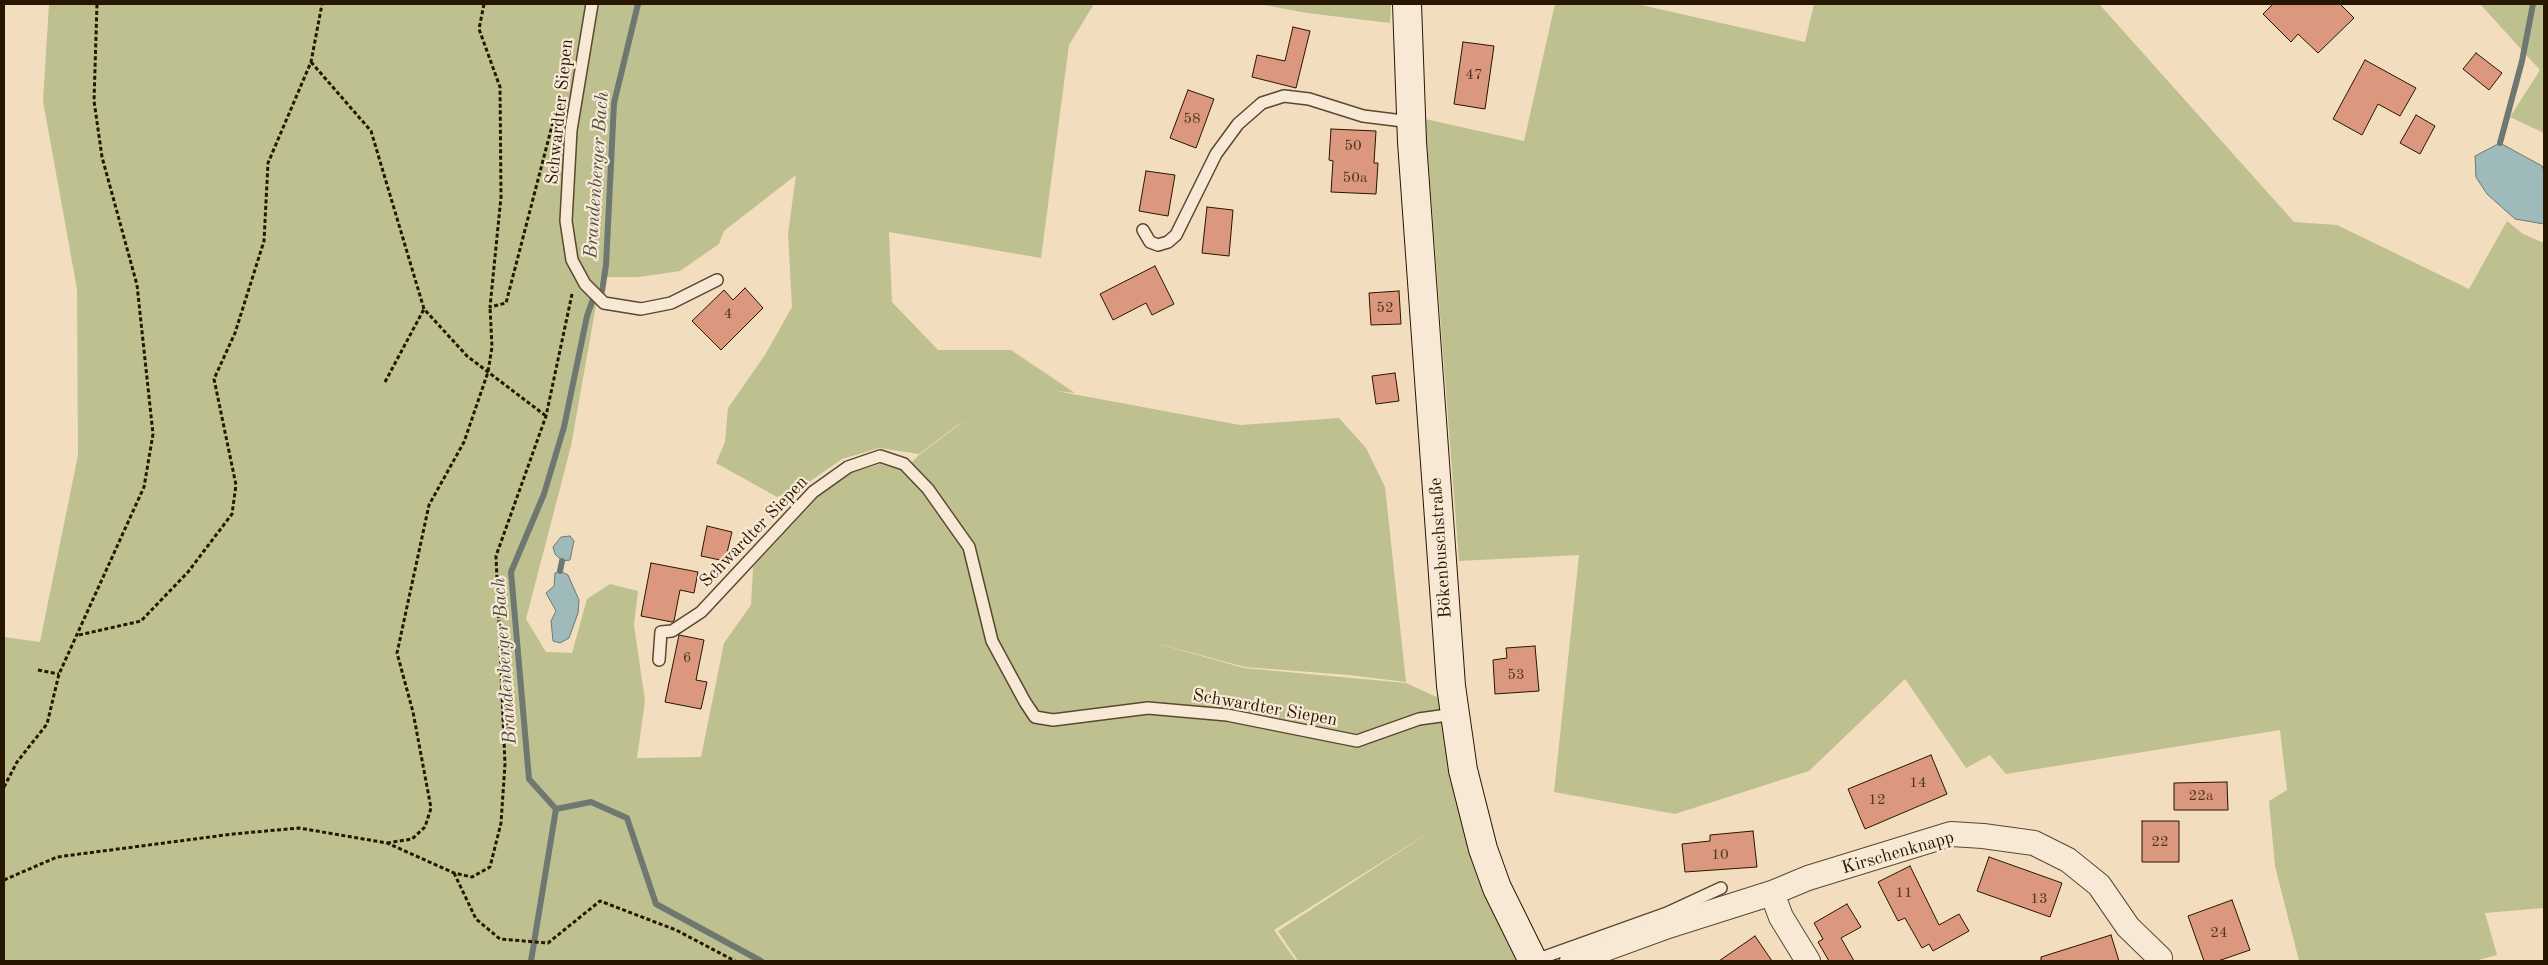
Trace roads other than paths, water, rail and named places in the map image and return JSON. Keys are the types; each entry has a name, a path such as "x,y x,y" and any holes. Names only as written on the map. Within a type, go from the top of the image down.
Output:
{"main road":[{"name":"Bökenbuschstraße","path":"1407,4 1411,122 1431,427 1455,714 1465,778 1483,849 1497,888 1533,961"}],"street":[{"name":"Kirschenknapp","path":"1572,961 1668,926 1772,893 1808,878 1951,834 2034,843 2068,860 2099,885 2128,927 2160,958"},
{"path":"1772,893 1781,917 1808,961"}],"lane":[{"name":"Schwardter Siepen","path":"592,4 571,130 566,221 572,260 585,284 604,303 641,309 671,303 717,280"},
{"path":"1143,230 1150,242 1158,245 1168,242 1176,235 1216,154 1238,124 1262,103 1284,96 1309,99 1363,116 1411,122"},
{"name":"Schwardter Siepen","path":"659,660 661,632 672,631 701,612 813,492 848,467 880,456 904,464 928,489 969,548 992,641 1025,702 1035,716 1054,720 1148,708 1227,715 1357,741 1419,719 1455,714"},
{"path":"1533,961 1666,913 1721,888"}],"water":[{"path":"2500,143 2542,166 2544,171 2544,224 2515,219 2487,194 2476,177 2475,156"},
{"path":"570,536 574,541 570,560 562,561 555,554 553,547 561,537"},
{"path":"560,571 568,575 579,600 578,613 569,638 560,643 553,641 551,621 556,611 546,593 554,586 555,573"}],"waterway":[{"name":"Brandenberger Bach","path":"602,291 606,265 614,103 638,4"},
{"path":"2500,143 2522,61 2533,4"},
{"name":"Brandenberger Bach","path":"531,961 556,809 529,779 511,572 544,494 564,427 587,316 593,299"},
{"path":"560,571 562,561"},
{"path":"556,809 591,802 627,818 656,904 761,961"}]}
